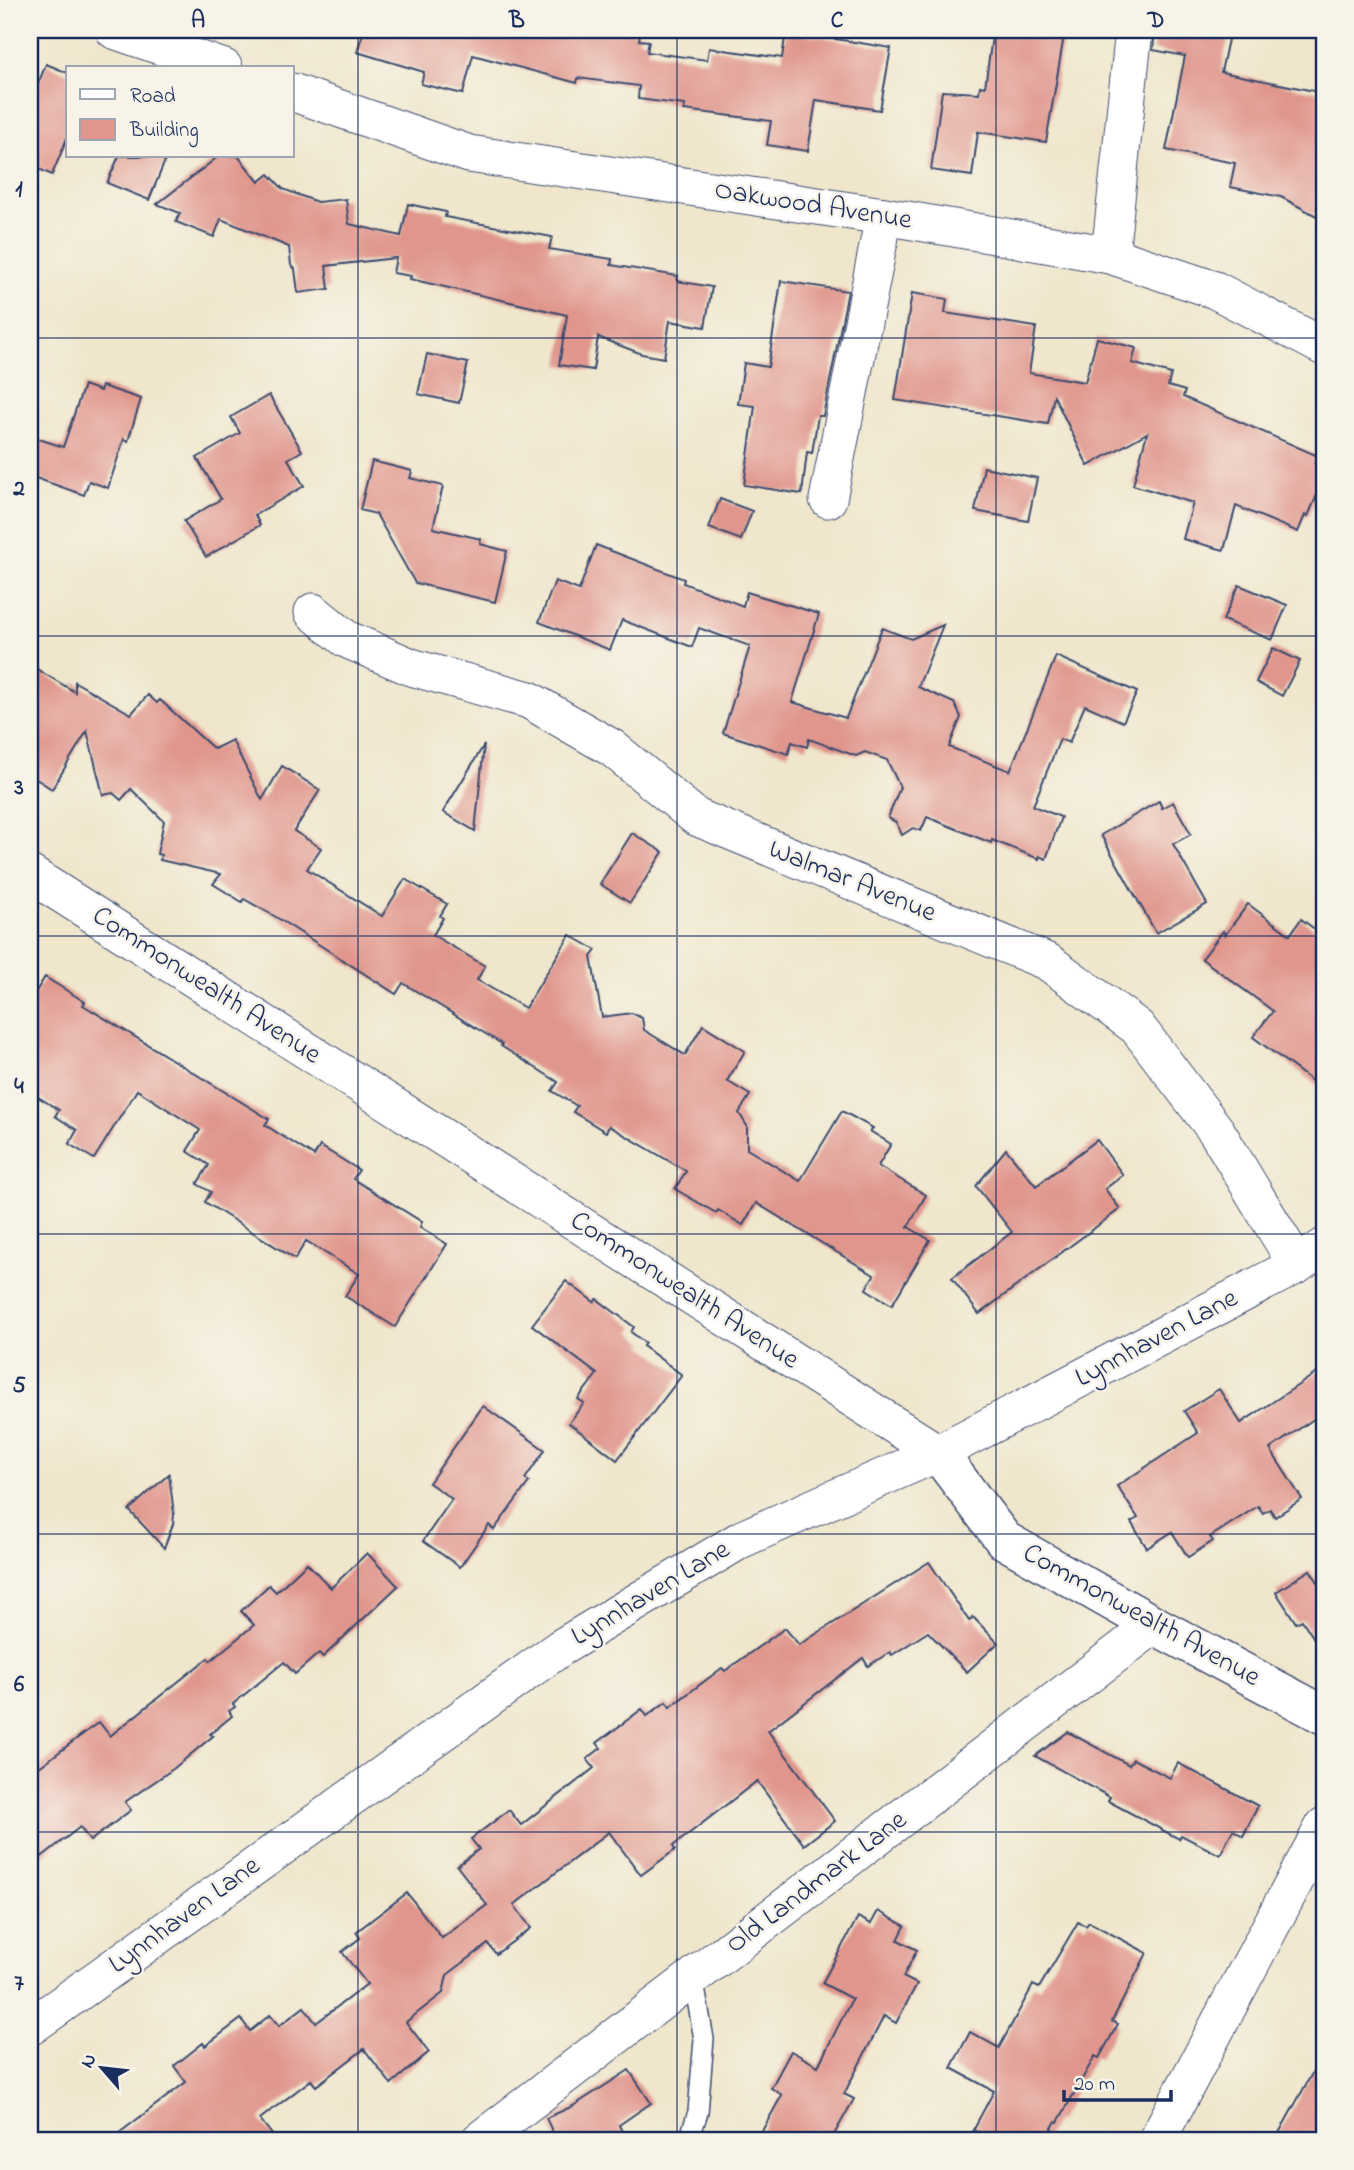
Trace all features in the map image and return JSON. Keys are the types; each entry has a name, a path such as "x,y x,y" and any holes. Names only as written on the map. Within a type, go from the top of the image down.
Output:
{"street":[{"path":"114,30 218,66"},
{"path":"1110,255 1134,30"},
{"name":"Oakwood Avenue","path":"294,93 469,154 884,216 1110,255 1215,290 1324,347"},
{"path":"828,499 884,216"},
{"name":"Walmar Avenue","path":"313,612 346,639 411,667 529,700 612,748 696,817 1048,962 1137,1027 1310,1256"},
{"name":"Commonwealth Avenue","path":"30,874 938,1453 1004,1540 1154,1625 1324,1715"},
{"name":"Lynnhaven Lane","path":"30,2027 560,1648 742,1539 938,1453 1310,1256"},
{"name":"Old Landmark Lane","path":"480,2140 1154,1625"},
{"path":"1157,2140 1324,1826"}],"lane":[{"path":"688,2140 698,2112 704,2039 693,1978"}],"building":[{"path":"364,30 633,30 640,33 639,40 649,41 647,52 707,60 709,48 782,58 786,31 891,48 880,110 816,100 808,151 767,145 771,121 684,110 685,105 638,99 639,86 578,78 577,83 473,55 463,94 421,84 424,72 357,52"},
{"path":"993,30 1065,30 1046,142 978,132 972,176 931,170 942,91 979,93 980,86 985,87"},
{"path":"1155,30 1230,30 1221,72 1324,93 1324,220 1281,197 1230,187 1235,163 1166,150 1185,56 1153,50"},
{"path":"46,64 66,72 66,141 52,175 30,165 30,104"},
{"path":"118,158 166,158 149,200 107,183"},
{"path":"216,158 240,158 259,182 269,174 283,189 317,202 346,199 349,224 401,236 408,204 446,212 445,217 552,237 549,249 612,259 611,265 678,276 677,281 712,287 705,327 670,321 664,358 642,354 598,337 593,370 559,365 567,315 410,279 411,276 393,273 396,258 326,266 329,289 298,293 289,247 221,219 214,237 176,222 180,213 157,204"},
{"path":"781,281 848,291 823,416 818,416 812,453 807,452 802,494 744,485 755,406 738,404 744,363 768,367"},
{"path":"912,293 947,299 945,313 1036,327 1029,373 1085,382 1097,338 1136,348 1132,363 1171,374 1168,386 1185,391 1183,397 1318,456 1315,463 1324,467 1324,479 1308,516 1305,515 1298,532 1236,506 1224,550 1183,539 1193,503 1133,485 1147,433 1088,466 1054,396 1048,424 895,400"},
{"path":"427,354 468,363 459,403 418,394"},
{"path":"84,385 100,391 102,386 141,399 128,441 124,439 108,488 89,481 84,495 30,476 30,436 63,447"},
{"path":"269,395 302,451 288,459 304,486 255,515 260,525 206,557 184,521 221,499 197,458 240,433 231,417"},
{"path":"372,461 412,471 410,478 443,486 433,528 481,539 480,544 507,551 495,602 415,583 376,514 360,510"},
{"path":"984,467 1037,478 1028,521 975,511"},
{"path":"720,499 752,511 741,540 709,528"},
{"path":"596,545 684,579 683,583 743,606 747,592 819,614 792,702 846,718 882,628 911,639 943,625 918,687 954,703 961,717 949,747 1010,771 1056,656 1137,692 1123,722 1085,705 1069,743 1060,739 1033,806 1061,817 1046,859 1039,856 1039,859 992,840 991,843 927,817 921,831 913,828 902,835 896,822 888,818 900,787 887,760 865,752 856,756 809,739 807,747 792,742 788,754 723,733 750,646 699,628 692,647 622,620 610,650 539,622 555,581 579,590"},
{"path":"1239,585 1287,605 1272,640 1223,620"},
{"path":"1273,648 1300,661 1282,696 1256,682"},
{"path":"30,665 75,692 75,682 131,714 148,695 157,703 160,700 214,749 232,740 262,800 282,766 320,790 294,831 321,848 307,869 382,916 405,879 447,904 440,916 443,918 433,935 485,966 477,980 525,1008 570,935 596,950 591,957 602,1017 632,1013 642,1018 644,1030 685,1055 703,1025 745,1051 727,1081 750,1095 739,1113 747,1126 747,1149 800,1181 842,1111 873,1128 870,1131 891,1144 878,1166 926,1195 908,1227 930,1240 892,1305 866,1289 874,1275 756,1203 743,1225 675,1189 686,1171 609,1126 606,1132 573,1112 577,1106 552,1091 558,1082 403,983 396,994 276,917 244,899 242,902 213,884 221,874 160,860 161,855 157,854 164,821 131,789 121,800 113,793 103,795 87,731 52,789 30,775"},
{"path":"484,745 475,831 443,812"},
{"path":"1159,801 1162,808 1173,802 1191,834 1173,844 1207,904 1156,933 1101,835"},
{"path":"632,833 663,852 630,903 600,884"},
{"path":"1248,904 1290,935 1301,919 1324,936 1324,1090 1253,1037 1273,1011 1202,959 1223,931 1225,935"},
{"path":"45,977 85,1002 83,1005 269,1119 265,1125 314,1156 320,1146 359,1170 353,1179 422,1222 420,1227 447,1244 395,1327 345,1296 359,1274 306,1241 295,1259 205,1202 211,1192 197,1184 209,1165 187,1151 200,1130 137,1090 94,1159 69,1144 77,1130 55,1116 59,1110 30,1092 30,1001"},
{"path":"1097,1140 1123,1175 1105,1189 1120,1209 979,1314 952,1278 1012,1232 976,1186 1006,1149 1036,1186"},
{"path":"566,1281 594,1302 597,1299 634,1327 631,1332 645,1343 643,1346 682,1375 617,1460 569,1423 584,1403 578,1399 597,1374 532,1325"},
{"path":"1324,1368 1324,1412 1270,1449 1302,1499 1275,1517 1270,1509 1263,1513 1258,1506 1210,1537 1213,1541 1188,1557 1172,1532 1147,1548 1131,1522 1138,1518 1117,1486 1198,1433 1184,1411 1219,1389 1241,1423"},
{"path":"483,1406 545,1450 525,1479 529,1482 494,1530 489,1525 460,1567 423,1541 452,1499 429,1483"},
{"path":"169,1474 174,1514 164,1548 129,1510"},
{"path":"367,1553 398,1586 323,1657 319,1653 295,1674 284,1662 233,1704 235,1707 229,1711 232,1716 210,1734 213,1736 173,1769 125,1802 131,1810 90,1841 80,1827 30,1866 30,1774 99,1722 110,1736 208,1658 210,1661 254,1625 241,1611 269,1585 276,1592 307,1563 331,1588"},
{"path":"929,1562 969,1621 973,1617 998,1643 967,1672 928,1632 892,1655 890,1652 868,1666 863,1658 768,1731 835,1821 804,1845 757,1781 673,1846 675,1850 641,1875 609,1832 514,1905 531,1928 496,1954 488,1944 447,1975 443,1993 406,2022 429,2052 391,2084 364,2049 316,2086 311,2080 260,2119 276,2140 110,2140 186,2082 174,2066 203,2043 205,2046 241,2019 250,2031 270,2015 279,2026 304,2007 316,2023 367,1984 342,1952 360,1938 356,1932 407,1893 442,1938 487,1905 457,1866 479,1849 471,1839 509,1810 521,1825 594,1768 587,1759 601,1748 597,1743 642,1709 647,1716 666,1702 670,1707 722,1668 725,1671 785,1628 799,1645"},
{"path":"1310,1570 1324,1591 1324,1654 1302,1620 1296,1623 1276,1592"},
{"path":"1068,1732 1129,1765 1133,1759 1170,1778 1178,1763 1258,1806 1243,1836 1233,1830 1220,1855 1181,1835 1179,1839 1108,1801 1110,1797 1035,1756"},
{"path":"878,1911 905,1926 898,1940 917,1950 903,1977 917,1984 896,2023 884,2016 844,2094 854,2099 831,2140 757,2140 782,2095 771,2088 791,2051 818,2066 852,1999 822,1983 858,1917 871,1924"},
{"path":"1078,1922 1086,1926 1089,1922 1147,1953 1112,2021 1118,2024 1099,2058 1095,2056 1045,2140 993,2140 973,2130 994,2091 951,2068 970,2032 999,2048 1033,1985 1039,1988"},
{"path":"1324,2052 1324,2140 1275,2140"},
{"path":"629,2070 651,2103 619,2125 626,2140 556,2140 546,2118 573,2106"}]}
